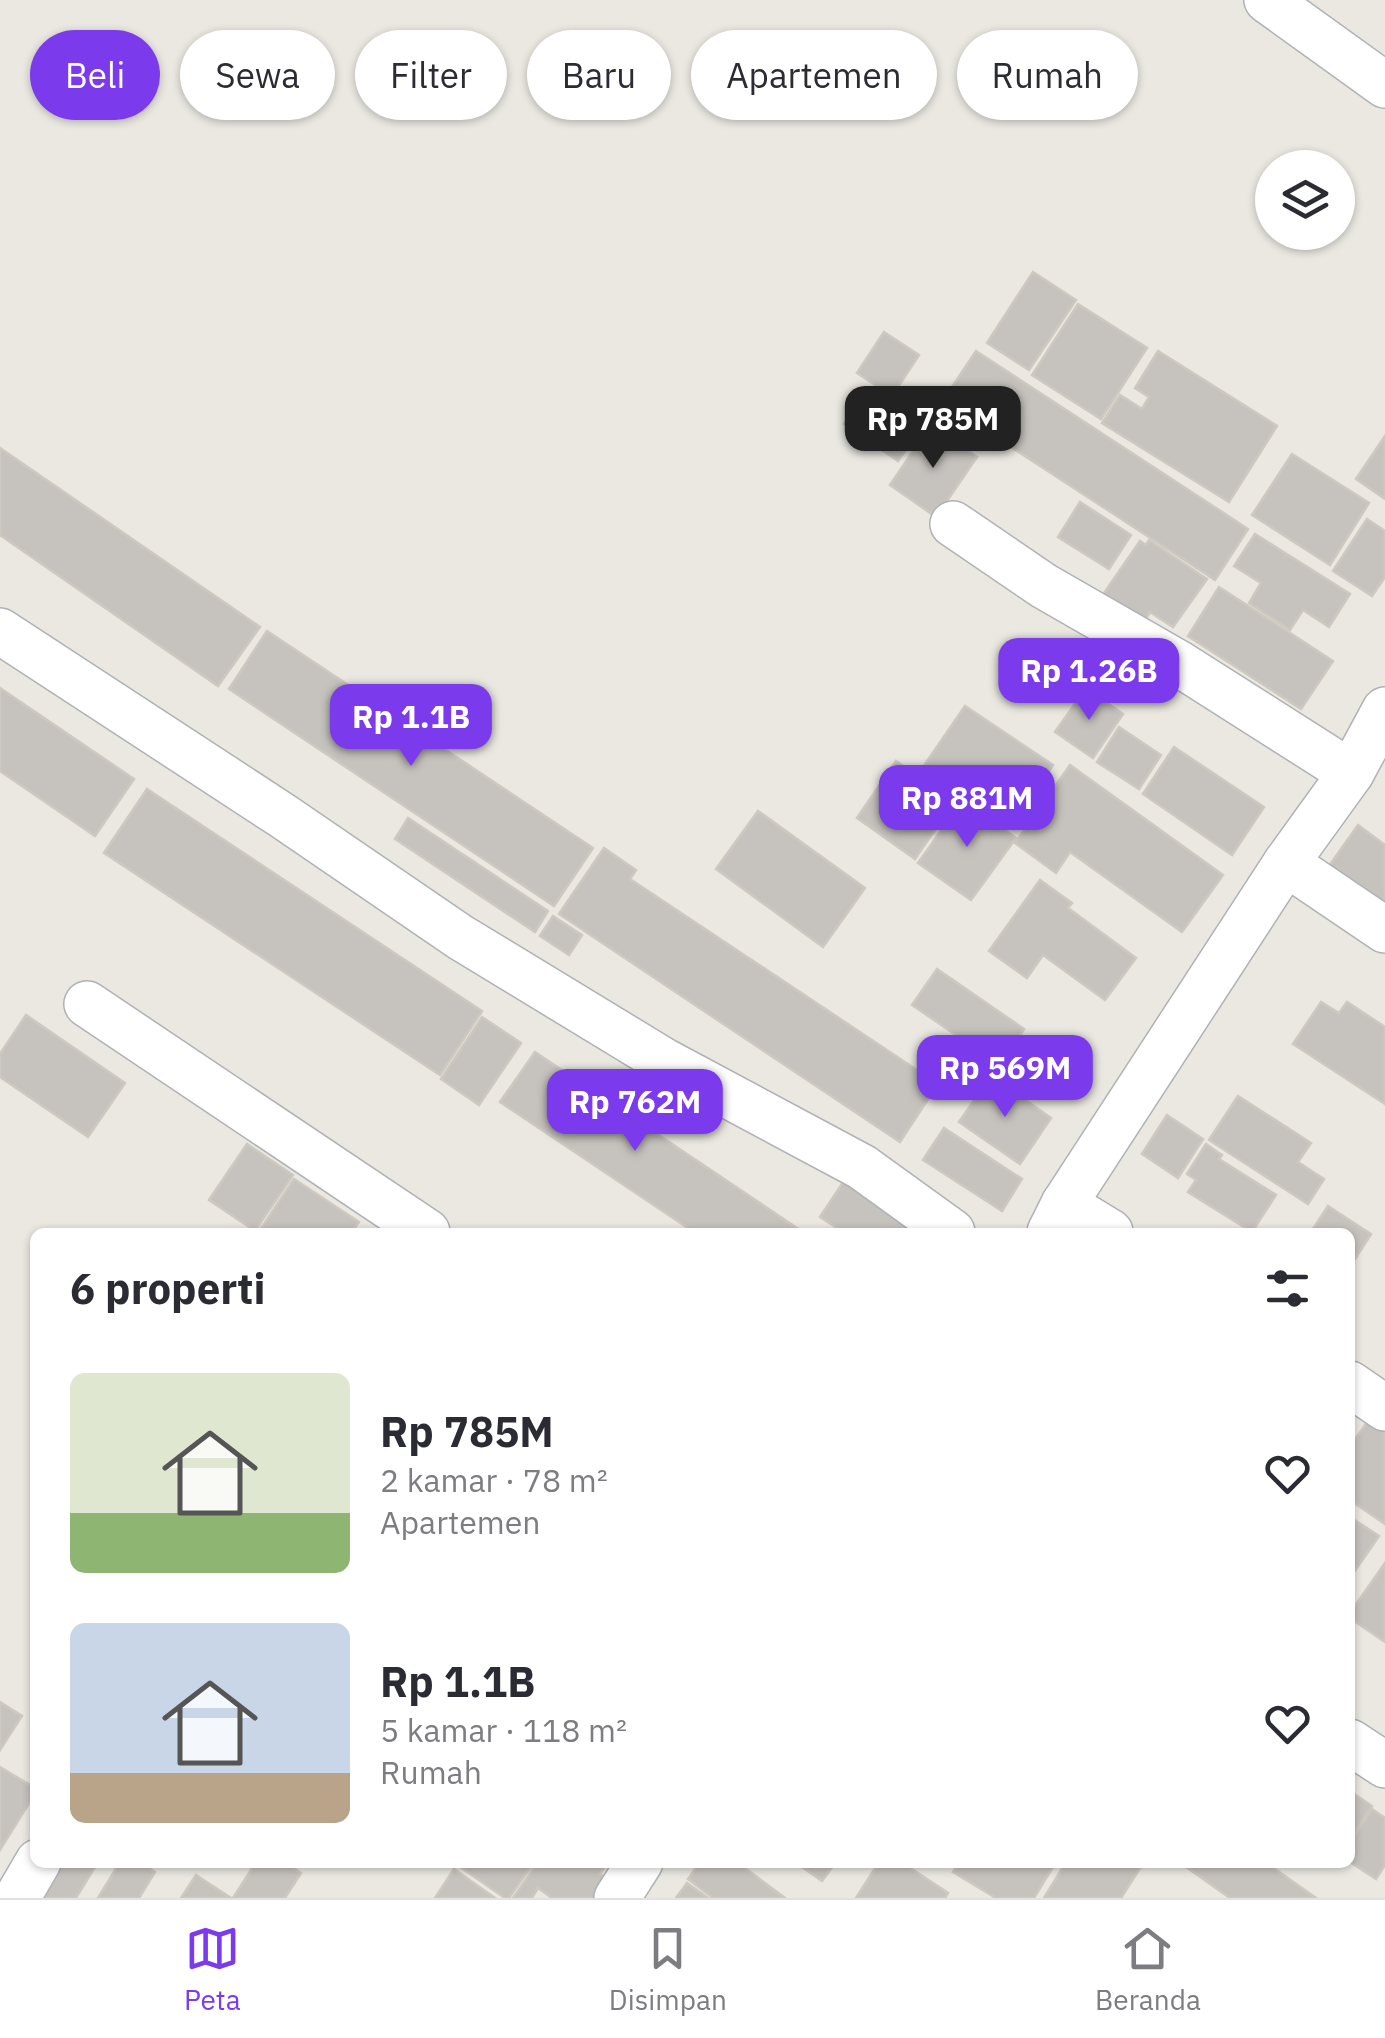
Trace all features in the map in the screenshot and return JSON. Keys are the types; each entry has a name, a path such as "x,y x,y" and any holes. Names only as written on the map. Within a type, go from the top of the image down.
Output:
{"street":[{"path":"1267,0 1385,85"},
{"path":"953,524 1044,586 1178,662 1351,773"},
{"path":"0,631 460,937 664,1061 862,1167 946,1228"},
{"path":"1095,1228 1057,1218 1286,863 1351,773 1385,710"},
{"path":"1286,863 1385,930"},
{"path":"87,1004 420,1228"},
{"path":"1355,1387 1385,1408"},
{"path":"1355,1745 1385,1765"},
{"path":"17,1898 34,1868"},
{"path":"617,1898 636,1868"}],"building":[{"path":"1033,272 1076,300 1029,370 987,343"},
{"path":"1078,304 1147,348 1101,419 1032,375"},
{"path":"884,332 919,355 892,396 857,373"},
{"path":"976,351 1248,529 1215,580 942,402"},
{"path":"1158,351 1277,426 1229,502 1102,423 1120,395 1142,409 1149,397 1135,388"},
{"path":"867,389 922,426 898,461 844,424"},
{"path":"931,425 977,457 936,517 890,485"},
{"path":"1385,436 1385,499 1356,479"},
{"path":"0,448 260,627 218,686 0,535"},
{"path":"1292,454 1369,503 1330,565 1252,515"},
{"path":"1080,502 1131,535 1109,569 1058,537"},
{"path":"1367,519 1385,531 1385,577 1372,596 1333,571"},
{"path":"1255,534 1350,594 1329,627 1303,610 1290,630 1249,603 1261,583 1234,566"},
{"path":"1149,540 1207,579 1173,627 1150,612 1141,627 1100,599 1140,541 1146,545"},
{"path":"1219,587 1333,661 1301,709 1188,636"},
{"path":"267,631 593,848 554,906 229,689"},
{"path":"0,688 134,779 95,836 0,771"},
{"path":"1086,688 1123,714 1093,758 1055,732"},
{"path":"965,706 1053,765 1012,826 923,767"},
{"path":"1119,727 1161,755 1139,789 1097,762"},
{"path":"1174,747 1264,807 1232,855 1143,794"},
{"path":"896,761 954,802 915,859 857,818"},
{"path":"1070,765 1223,875 1182,932 1070,852 1056,873 1015,843"},
{"path":"147,789 482,1011 440,1075 104,853"},
{"path":"963,800 1016,838 971,900 918,863"},
{"path":"758,811 865,888 823,947 716,869"},
{"path":"408,818 548,911 535,932 395,839"},
{"path":"1358,825 1385,845 1385,906 1329,866"},
{"path":"604,848 636,870 630,879 938,1084 900,1142 559,914"},
{"path":"1040,880 1072,903 1068,908 1136,958 1105,1000 1043,955 1027,978 989,951"},
{"path":"553,916 582,935 569,955 540,936"},
{"path":"937,969 1024,1029 1000,1065 912,1005"},
{"path":"1321,1002 1339,1013 1347,1002 1385,1027 1385,1104 1293,1044"},
{"path":"26,1015 125,1083 88,1137 0,1077 0,1054"},
{"path":"482,1017 521,1043 479,1105 441,1079"},
{"path":"535,1052 797,1228 688,1228 500,1102"},
{"path":"991,1076 1051,1118 1020,1164 959,1122"},
{"path":"1238,1096 1311,1143 1298,1162 1324,1179 1308,1204 1209,1140"},
{"path":"1167,1115 1203,1139 1178,1178 1142,1154"},
{"path":"944,1128 1022,1179 1002,1211 923,1160"},
{"path":"247,1144 293,1175 257,1228 251,1228 209,1200"},
{"path":"1206,1144 1222,1155 1219,1159 1276,1195 1255,1228 1246,1228 1188,1192 1196,1180 1187,1174"},
{"path":"850,1172 932,1228 837,1228 820,1217"},
{"path":"294,1179 359,1222 355,1228 261,1228"},
{"path":"1328,1206 1371,1234 1355,1259 1355,1228 1314,1228"},
{"path":"1376,1409 1385,1414 1385,1524 1355,1503 1355,1440"},
{"path":"1355,1520 1379,1536 1355,1571"},
{"path":"1385,1563 1385,1642 1355,1621 1355,1606"},
{"path":"0,1702 22,1716 0,1750"},
{"path":"0,1767 30,1785 30,1802 0,1850"},
{"path":"1355,1794 1372,1806 1355,1832"},
{"path":"1372,1809 1385,1818 1385,1865 1376,1879 1355,1865 1355,1834"},
{"path":"45,1868 94,1868 76,1898 27,1898"},
{"path":"116,1868 149,1868 155,1872 139,1898 98,1898"},
{"path":"252,1868 294,1868 301,1873 285,1898 233,1898"},
{"path":"462,1868 530,1868 509,1898"},
{"path":"534,1868 604,1868 600,1874 609,1880 597,1898 552,1898 538,1888 532,1898 513,1898"},
{"path":"696,1868 745,1868 785,1898 713,1898 688,1879"},
{"path":"804,1868 832,1868 822,1881"},
{"path":"875,1868 910,1868 948,1893 945,1898 856,1898"},
{"path":"955,1868 1052,1868 1034,1898 996,1898 953,1872"},
{"path":"1062,1868 1140,1868 1121,1898 1044,1898"},
{"path":"1188,1868 1274,1868 1316,1898 1230,1898"},
{"path":"454,1869 495,1898 435,1898"},
{"path":"196,1875 231,1898 181,1898"},
{"path":"687,1883 708,1898 676,1898"}]}
